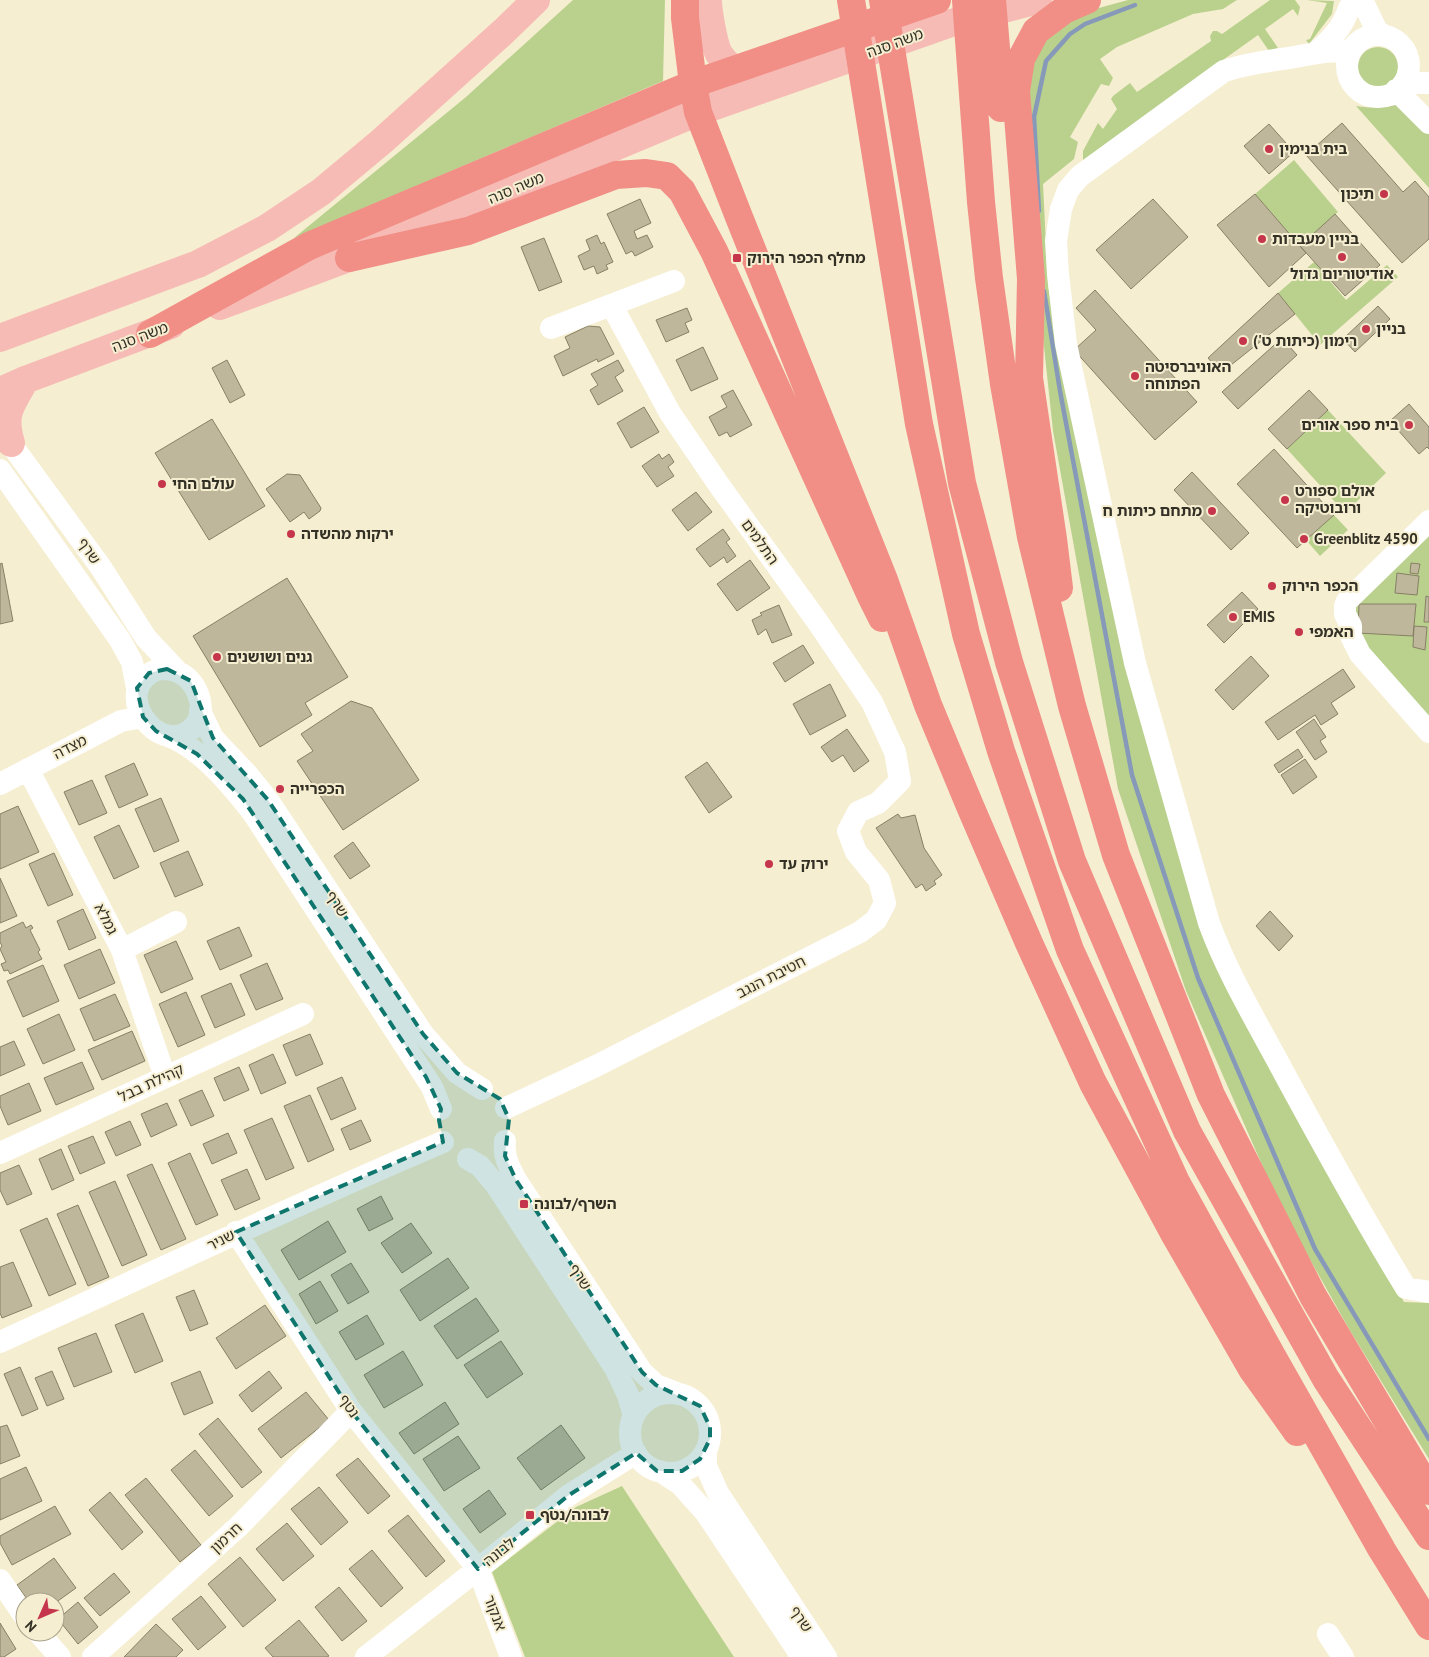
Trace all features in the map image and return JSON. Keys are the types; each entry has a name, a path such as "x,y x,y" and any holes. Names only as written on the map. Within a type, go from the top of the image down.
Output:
{"highway":[{"path":"685,0 685,18 698,112 742,227 884,580 928,705 1025,934 1093,1083 1175,1234 1252,1369 1382,1550"},
{"path":"851,0 919,424 966,634 1001,750 1070,950 1176,1182 1276,1364 1382,1550 1429,1626"},
{"path":"883,0 962,483 1009,662 1072,861 1187,1131 1326,1379 1429,1536"},
{"path":"150,334 309,246 693,84 936,0"},
{"path":"1029,378 1031,279 1016,91 1017,75 1021,59 1036,31 1064,10 1087,0"},
{"path":"993,6 1012,260 1053,539 1072,706"},
{"path":"961,14 989,278 1004,384 1032,537 1072,706 1116,855 1211,1095 1313,1296 1429,1491"},
{"path":"349,258 468,231 616,174 646,173 667,176 682,191 710,244 870,596 928,705"}],"main road":[{"path":"6,334 198,264 267,228 320,192 382,141 536,0"},
{"path":"708,0 718,53 734,71 752,82 786,81"},
{"name":"משה סנה","path":"0,391 263,289 349,258 698,112 786,81 961,14 993,6 1038,0"},
{"path":"5,436 9,409 25,380"}],"street":[{"path":"1353,3 1377,31 1400,45 1405,52 1408,60 1408,74 1400,87"},
{"path":"1349,77 1347,69 1357,36 1353,3"},
{"path":"1315,53 1335,35 1353,3"},
{"path":"1386,36 1368,37 1352,49 1241,65 1224,71 1080,176 1068,190 1061,209 1056,241 1066,344 1135,663 1218,946 1291,1085 1385,1254 1406,1288 1429,1292"},
{"path":"1290,58 1322,62 1336,66 1342,69 1354,86 1362,93 1373,96 1383,97 1410,83 1429,83"},
{"path":"1408,60 1429,70"},
{"path":"1400,87 1429,123"},
{"path":"551,328 674,281"},
{"name":"התלמים","path":"612,306 670,413 719,486 817,621 872,702 895,752 900,780"},
{"name":"שרף","path":"5,436 95,558 146,638 178,672"},
{"name":"שרף","path":"0,470 120,640 132,662 137,688"},
{"path":"1429,521 1347,601 1345,606 1345,614 1351,626 1351,636 1360,654 1429,732"},
{"path":"159,669 178,672 191,681 197,690 200,698 200,711 196,723 191,728 178,736 168,736 156,731 143,717 138,708 137,688 149,673 159,669"},
{"name":"שרף","path":"200,711 214,738 268,800 423,1034 457,1073 482,1089"},
{"name":"מצדה","path":"0,784 121,721 143,717"},
{"name":"שרף","path":"168,736 186,744 213,768 253,813 432,1087 442,1109"},
{"name":"גמלא","path":"28,769 122,950 166,1077"},
{"name":"חטיבת הנגב","path":"506,1108 596,1066 860,932 876,920 885,903 879,880 856,852 848,831 858,812 878,804 900,780"},
{"path":"122,950 176,922"},
{"name":"קהילת בבל","path":"0,1153 302,1014"},
{"path":"471,1088 482,1089 500,1099 506,1108 509,1130 505,1141 498,1150 489,1156 479,1159 468,1159 458,1156 443,1142 439,1126 442,1109 449,1099 459,1092 471,1088"},
{"name":"שרף","path":"505,1141 504,1149 507,1165 642,1372 656,1385 680,1394"},
{"name":"שניר","path":"0,1342 197,1252 236,1232 443,1142"},
{"name":"שרף","path":"468,1159 480,1166 496,1185 614,1368 628,1395 634,1416"},
{"name":"נטף","path":"236,1232 352,1411 478,1569"},
{"path":"680,1394 690,1398 700,1406 710,1427 710,1439 706,1450 696,1463 682,1471 671,1473 660,1471 645,1464 636,1453 631,1442 630,1430 634,1416 646,1400 656,1395 680,1394"},
{"name":"חרמון","path":"93,1657 239,1526 352,1411"},
{"name":"שרף","path":"706,1450 706,1466 718,1493 826,1657"},
{"name":"לבונה","path":"366,1657 478,1569 569,1494 636,1453"},
{"name":"שרף","path":"660,1471 680,1484 706,1513 802,1657"},
{"name":"אנקור","path":"478,1569 511,1657"},
{"path":"0,1580 15,1602"},
{"path":"1328,1634 1343,1657"},
{"path":"47,1642 60,1657"}],"highlighted area":[{"path":"167,669 191,681 213,738 268,800 423,1034 457,1073 500,1099 509,1119 505,1156 516,1180 642,1372 656,1385 700,1406 710,1427 710,1439 700,1459 682,1471 657,1471 636,1453 569,1495 478,1569 351,1411 236,1232 443,1142 439,1120 441,1109 426,1077 243,799 197,754 156,731 143,717 137,688 149,673"}],"green space":[{"path":"573,0 665,0 663,81 294,238 466,97"},
{"path":"1128,0 1237,0 1223,9 1193,14 1117,47 1100,59 1113,78 1109,86 1101,84 1070,137 1078,142 1074,159 1043,184 1048,286 1148,740 1276,1073 1404,1302 1429,1303 1429,1459 1349,1329 1280,1206 1186,991 1118,789 1053,431 1039,300 1027,86 1033,65 1046,38 1084,12"},
{"path":"1270,0 1295,0 1300,7 1298,16 1293,9 1265,29 1278,48 1269,51 1258,35 1083,160 1083,151 1098,123 1103,129 1117,109 1111,99 1113,96 1130,83 1137,92 1211,41 1210,36 1213,31 1222,34"},
{"path":"1307,0 1334,1 1332,14 1309,44 1306,40 1310,39 1327,3"},
{"path":"1382,47 1389,50 1395,56 1398,67 1397,75 1389,84 1382,87 1374,87 1367,84 1359,75 1358,63 1361,56 1370,48"},
{"path":"1406,102 1429,129 1429,188 1356,106 1381,107"},
{"path":"1294,160 1338,212 1300,246 1255,194"},
{"path":"1314,262 1346,300 1387,265 1398,277 1320,345 1278,293"},
{"path":"1328,410 1386,473 1345,513 1287,449"},
{"path":"1334,515 1348,530 1320,556 1306,540"},
{"path":"1429,528 1429,725 1340,615"},
{"path":"622,1486 734,1657 525,1657 492,1572 576,1507"}],"building":[{"name":"תיכון","path":"1342,123 1403,192 1415,181 1429,197 1429,239 1402,263 1306,155"},
{"name":"בית בנימין","path":"1269,124 1294,152 1269,174 1244,146"},
{"name":"בניין מעבדות","path":"1255,194 1306,253 1269,287 1217,225"},
{"path":"640,199 651,223 634,231 637,239 647,235 653,247 635,256 632,251 626,254 607,214"},
{"path":"1153,199 1188,237 1131,289 1096,250"},
{"name":"אודיטוריום גדול","path":"1335,214 1380,265 1345,296 1300,246"},
{"path":"597,235 601,244 604,242 613,262 606,265 608,269 597,274 594,266 584,270 578,256 590,250 586,240"},
{"path":"544,238 562,282 539,291 521,247"},
{"name":"האוניברסיטה הפתוחה","path":"1095,290 1197,402 1155,440 1074,350 1096,330 1076,308"},
{"name":"רימון (כיתות ט')","path":"1278,293 1295,314 1221,373 1208,358"},
{"name":"בניין","path":"1378,306 1390,319 1355,352 1343,339"},
{"path":"687,308 692,320 685,323 689,332 666,342 656,320"},
{"path":"588,326 600,327 614,354 598,362 597,359 563,376 554,356 570,348 565,337"},
{"path":"1282,338 1297,355 1238,409 1222,392"},
{"path":"703,347 718,379 691,391 676,360"},
{"path":"227,360 245,395 230,403 212,368"},
{"path":"618,360 624,371 615,377 623,391 598,405 590,390 598,385 591,374"},
{"path":"733,390 752,425 730,437 727,432 719,436 709,417 727,407 721,396"},
{"path":"1309,390 1328,410 1287,449 1268,429"},
{"path":"1409,404 1429,427 1429,449 1427,447 1419,454 1390,421"},
{"path":"644,407 659,432 631,448 617,423"},
{"path":"212,419 265,506 209,540 155,453"},
{"name":"אולם ספורט ורובוטיקה","path":"1274,449 1334,515 1297,548 1237,484"},
{"path":"659,454 662,459 669,454 674,462 668,467 674,476 657,487 642,466"},
{"name":"מתחם כיתות ח","path":"1192,472 1249,533 1231,550 1174,490"},
{"path":"287,474 300,475 321,508 320,511 309,519 304,512 290,522 266,489"},
{"path":"696,492 712,512 688,531 672,510"},
{"path":"723,529 730,539 726,542 736,556 727,563 724,557 710,567 696,549"},
{"path":"750,560 770,588 737,611 717,584"},
{"path":"2,563 13,621 0,624 0,564"},
{"path":"1411,563 1420,564 1418,574 1410,573"},
{"path":"1397,573 1419,576 1417,595 1395,593"},
{"path":"287,578 348,677 305,703 312,715 260,747 193,636"},
{"name":"EMIS","path":"1242,592 1258,609 1224,643 1207,625"},
{"path":"1426,596 1429,597 1429,622 1424,622"},
{"path":"1359,604 1416,604 1413,636 1358,633"},
{"path":"779,605 792,635 772,643 766,629 758,635 752,620 762,615 760,613"},
{"path":"1414,626 1427,627 1425,650 1413,647"},
{"path":"803,645 814,663 785,682 773,663"},
{"path":"1251,656 1269,676 1233,710 1215,690"},
{"path":"1343,669 1355,687 1331,703 1338,714 1321,725 1315,715 1278,740 1265,722"},
{"path":"830,684 846,716 810,735 793,704"},
{"path":"351,701 372,708 419,780 343,830 297,761 313,751 301,734"},
{"path":"1314,719 1326,737 1320,741 1327,752 1315,760 1296,732"},
{"path":"847,729 869,761 854,772 843,755 832,762 821,747"},
{"path":"1298,749 1303,757 1279,773 1274,765"},
{"path":"1305,759 1317,777 1293,794 1281,775"},
{"path":"707,762 732,797 709,813 685,777"},
{"path":"134,763 148,795 119,808 105,776"},
{"path":"92,780 107,813 79,825 64,792"},
{"path":"161,798 179,841 154,852 135,809"},
{"path":"18,806 39,852 0,869 0,814"},
{"path":"898,814 901,818 915,815 924,848 942,875 934,881 936,884 926,891 922,884 916,888 876,828"},
{"path":"119,825 139,867 114,879 94,837"},
{"path":"353,842 370,866 350,879 334,856"},
{"path":"188,851 203,885 175,897 160,863"},
{"path":"54,853 73,895 48,906 29,864"},
{"path":"0,878 17,916 0,923"},
{"path":"83,909 96,938 69,950 57,921"},
{"path":"1270,911 1293,936 1279,951 1256,926"},
{"path":"23,922 26,928 31,925 33,928 30,930 40,950 38,952 42,959 10,974 8,970 4,971 1,964 6,962 0,949 2,946 0,933"},
{"path":"239,927 252,956 220,970 207,941"},
{"path":"176,941 193,979 161,993 144,955"},
{"path":"100,949 115,983 79,999 64,965"},
{"path":"267,963 283,999 256,1010 240,975"},
{"path":"43,965 59,1001 23,1017 7,981"},
{"path":"231,983 245,1015 215,1028 201,996"},
{"path":"186,992 205,1035 178,1047 159,1004"},
{"path":"115,994 130,1026 94,1041 80,1009"},
{"path":"59,1014 75,1050 43,1064 27,1029"},
{"path":"132,1031 145,1061 102,1080 88,1050"},
{"path":"310,1034 323,1064 296,1076 283,1045"},
{"path":"14,1041 25,1065 0,1076 0,1047"},
{"path":"273,1054 286,1083 261,1094 249,1065"},
{"path":"82,1062 94,1089 56,1105 44,1078"},
{"path":"239,1067 249,1090 224,1101 214,1078"},
{"path":"342,1077 356,1109 331,1120 317,1088"},
{"path":"29,1083 41,1111 8,1125 0,1106 0,1096"},
{"path":"202,1090 214,1116 191,1126 179,1100"},
{"path":"310,1095 334,1150 308,1162 284,1106"},
{"path":"167,1103 177,1125 151,1137 141,1114"},
{"path":"272,1118 294,1168 266,1180 244,1130"},
{"path":"361,1120 371,1141 350,1150 341,1129"},
{"path":"130,1121 141,1145 116,1156 105,1132"},
{"path":"228,1133 237,1153 212,1164 203,1144"},
{"path":"93,1136 105,1163 80,1174 68,1146"},
{"path":"61,1149 74,1180 52,1190 39,1159"},
{"path":"190,1153 218,1215 196,1225 168,1163"},
{"path":"152,1164 186,1239 161,1250 127,1175"},
{"path":"19,1165 32,1194 7,1205 0,1190 0,1173"},
{"path":"247,1169 260,1199 235,1210 221,1180"},
{"path":"115,1181 147,1255 122,1266 89,1192"},
{"path":"381,1196 393,1219 369,1231 357,1209"},
{"path":"78,1205 109,1277 88,1286 57,1214"},
{"path":"47,1218 76,1284 49,1296 20,1230"},
{"path":"328,1221 346,1252 299,1280 281,1250"},
{"path":"411,1223 432,1253 402,1273 381,1243"},
{"path":"448,1258 469,1288 420,1321 400,1290"},
{"path":"13,1262 32,1306 2,1318 0,1313 0,1267"},
{"path":"351,1263 369,1292 348,1304 331,1275"},
{"path":"320,1281 338,1311 316,1324 299,1294"},
{"path":"194,1290 208,1324 190,1331 176,1297"},
{"path":"476,1298 499,1331 457,1359 434,1326"},
{"path":"265,1305 286,1336 236,1369 216,1338"},
{"path":"143,1313 163,1361 135,1373 115,1325"},
{"path":"367,1315 384,1344 356,1360 339,1332"},
{"path":"96,1333 112,1372 74,1387 58,1348"},
{"path":"501,1341 523,1374 487,1398 464,1365"},
{"path":"403,1351 423,1385 384,1408 364,1375"},
{"path":"20,1367 38,1409 22,1416 4,1374"},
{"path":"52,1371 64,1399 47,1406 35,1378"},
{"path":"200,1371 213,1403 184,1415 171,1383"},
{"path":"269,1371 282,1388 252,1412 239,1395"},
{"path":"306,1392 329,1420 281,1458 258,1429"},
{"path":"445,1402 459,1424 414,1454 399,1433"},
{"path":"218,1418 262,1472 242,1488 199,1434"},
{"path":"7,1425 20,1456 0,1464 0,1427"},
{"path":"561,1425 585,1458 541,1490 517,1458"},
{"path":"458,1436 480,1468 444,1491 423,1459"},
{"path":"195,1450 233,1496 209,1516 171,1470"},
{"path":"358,1458 390,1496 368,1514 336,1475"},
{"path":"26,1467 42,1501 0,1520 0,1479"},
{"path":"146,1478 201,1545 180,1562 125,1495"},
{"path":"319,1487 348,1522 321,1545 291,1509"},
{"path":"489,1490 506,1514 480,1533 463,1509"},
{"path":"110,1492 143,1532 122,1550 89,1510"},
{"path":"55,1506 71,1534 12,1565 0,1543 0,1536"},
{"path":"408,1515 445,1561 426,1577 388,1531"},
{"path":"287,1523 314,1556 283,1581 256,1549"},
{"path":"372,1550 403,1588 381,1607 349,1569"},
{"path":"240,1557 276,1600 243,1627 208,1584"},
{"path":"54,1558 76,1588 65,1596 65,1592 22,1592 17,1585"},
{"path":"114,1573 130,1592 100,1616 84,1598"},
{"path":"339,1587 367,1621 342,1641 315,1607"},
{"path":"201,1596 226,1627 198,1650 172,1619"},
{"path":"78,1602 98,1627 78,1644 65,1628 65,1613"},
{"path":"299,1620 329,1656 273,1657 265,1648"},
{"path":"0,1623 16,1649 4,1657 0,1657"},
{"path":"156,1624 183,1650 176,1657 124,1657"}],"waterway":[{"path":"1039,211 1034,117 1046,61 1070,34 1085,24 1135,5"},
{"path":"1044,291 1060,391 1132,775 1198,978 1315,1249 1429,1439"}],"place":[{"name":"בית בנימין","path":"1269,149"},
{"name":"תיכון","path":"1384,194"},
{"name":"בניין מעבדות","path":"1262,239"},
{"name":"אודיטוריום גדול","path":"1342,257"},
{"name":"מחלף הכפר הירוק","path":"737,258"},
{"name":"בניין","path":"1366,329"},
{"name":"רימון (כיתות ט')","path":"1243,341"},
{"name":"האוניברסיטה הפתוחה","path":"1135,376"},
{"name":"בית ספר אורים","path":"1409,425"},
{"name":"עולם החי","path":"162,484"},
{"name":"אולם ספורט ורובוטיקה","path":"1285,500"},
{"name":"מתחם כיתות ח","path":"1212,511"},
{"name":"ירקות מהשדה","path":"291,534"},
{"name":"Greenblitz 4590","path":"1304,539"},
{"name":"הכפר הירוק","path":"1272,586"},
{"name":"EMIS","path":"1233,617"},
{"name":"האמפי","path":"1299,632"},
{"name":"גנים ושושנים","path":"217,657"},
{"name":"הכפרייה","path":"280,789"},
{"name":"ירוק עד","path":"769,864"},
{"name":"השרף/לבונה","path":"524,1204"},
{"name":"לבונה/נטף","path":"530,1515"}]}
